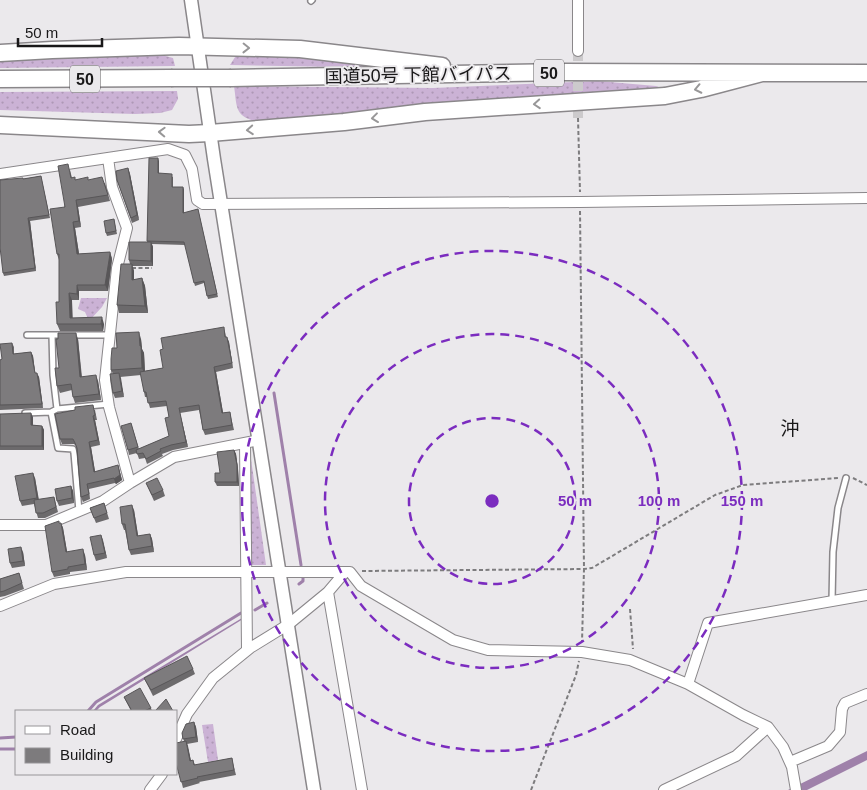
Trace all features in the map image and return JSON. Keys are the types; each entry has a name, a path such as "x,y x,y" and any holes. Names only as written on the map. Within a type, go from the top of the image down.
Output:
{"highway":[{"path":"0,53 168,46 300,50 502,74"},
{"name":"国道50号 下館バイパス","path":"0,79 231,78 563,72 867,73"},
{"path":"0,125 189,134 210,133 344,122 425,112 665,96 762,73"}],"street":[{"path":"191,0 221,205 260,440 314,790"},
{"path":"578,0 578,51"},
{"path":"0,174 168,149 185,155 192,169 197,200 203,204 867,198"},
{"path":"108,158 112,186 126,228 117,268 105,380 109,404 130,483"},
{"path":"0,525 46,525 103,501 174,457 260,440"},
{"path":"245,443 247,650"},
{"path":"0,606 54,584 126,572 347,572 362,586 453,640 488,650 582,652 633,662 688,684 768,727 783,747 790,762 796,788"},
{"path":"178,734 186,714 214,678 247,650 289,624 328,592 347,572"},
{"path":"328,592 362,790"},
{"path":"688,684 708,623 867,595"},
{"path":"790,762 828,746 840,732 842,709 845,703 867,694"},
{"path":"664,790 736,756 768,727"},
{"path":"150,790 161,775"}],"lane":[{"path":"27,335 110,335"},
{"path":"52,335 57,409"},
{"path":"21,413 50,412 57,409 109,404"},
{"path":"50,412 58,448 72,449 74,453 79,511"},
{"path":"832,602 833,552 838,508 846,478"}],"path":[{"path":"531,790 572,684 582,652 584,569 578,118"},
{"path":"117,268 152,268"},
{"path":"347,572 592,568 715,495 743,485 846,478 852,478 867,485"},
{"path":"630,610 633,662"}],"shaded area":[{"path":"141,53 173,58 175,66 0,68 0,57"},
{"path":"237,54 296,54 396,68 230,65"},
{"path":"598,81 656,86 664,89 255,121 248,119 240,113 236,104 234,86 433,88"},
{"path":"177,91 178,99 172,110 160,113 0,110 0,92"},
{"path":"81,298 107,298 102,307 89,321 85,312 78,309"},
{"path":"250,452 266,565 251,565"},
{"path":"243,619 97,710 94,710 98,705"},
{"path":"213,724 218,760 208,762 202,725"},
{"path":"867,751 867,760 807,790 788,790"}],"building":[{"path":"149,158 158,158 158,173 172,174 172,187 183,187 183,213 198,209 217,294 207,296 204,281 194,283 184,242 147,241"},
{"path":"68,164 71,178 75,177 75,180 88,177 88,180 102,177 108,195 76,200 79,221 73,222 77,254 110,252 105,285 77,285 77,294 69,293 70,318 102,317 101,324 57,324 56,302 59,302 59,254 57,254 50,209 65,207 58,166"},
{"path":"128,168 137,215 131,218 117,180 116,171"},
{"path":"41,176 49,215 28,218 35,268 3,273 0,247 0,180"},
{"path":"114,219 116,231 106,233 104,221"},
{"path":"129,242 151,242 151,261 129,260"},
{"path":"121,264 132,264 132,280 142,278 145,306 117,305"},
{"path":"224,327 232,363 214,367 222,413 230,412 232,425 203,430 199,405 179,408 186,442 160,449 161,451 146,459 143,453 137,454 136,450 169,436 165,418 169,417 166,401 148,403 140,372 163,368 160,350 163,349 161,338"},
{"path":"139,332 142,368 111,370 112,348 117,348 116,333"},
{"path":"58,333 76,333 80,377 96,375 99,394 73,397 71,384 57,386 55,368 59,368 56,339 58,339"},
{"path":"12,343 13,354 31,352 35,373 37,373 42,404 0,405 0,360 2,359 0,344"},
{"path":"119,373 122,391 113,393 110,374"},
{"path":"93,405 95,415 93,416 98,440 89,442 94,472 118,465 120,475 114,479 87,484 89,494 81,497 77,448 73,439 60,439 55,414 75,410 75,407"},
{"path":"31,413 31,425 42,426 42,446 0,446 0,414"},
{"path":"131,423 138,447 128,450 121,426"},
{"path":"234,450 237,465 237,482 215,482 215,473 220,473 217,452"},
{"path":"33,473 37,498 20,501 15,476"},
{"path":"157,478 163,490 152,495 146,483"},
{"path":"71,486 72,498 57,501 55,489"},
{"path":"54,497 56,507 43,513 36,513 34,500"},
{"path":"104,503 107,513 94,518 90,508"},
{"path":"132,505 137,536 150,534 152,546 129,550 125,524 122,524 120,507"},
{"path":"59,521 61,523 66,552 83,549 85,564 52,572 45,526"},
{"path":"101,535 105,553 94,555 90,537"},
{"path":"21,547 23,561 10,563 8,549"},
{"path":"19,573 22,583 0,592 0,579"},
{"path":"187,656 193,669 151,690 144,678"},
{"path":"140,688 151,708 146,710 131,710 124,697"},
{"path":"166,699 172,710 156,710"},
{"path":"194,722 196,737 183,739 182,733 186,724"},
{"path":"186,741 190,761 193,760 194,765 232,758 234,770 181,782 178,771 178,743"}],"waterway":[{"path":"274,393 301,565"},
{"path":"299,584 303,581 303,576"},
{"path":"255,610 267,603"},
{"path":"89,710 96,702 241,613"},
{"path":"0,738 15,737"},
{"path":"0,749 15,749"}],"tunnel":[{"path":"578,51 578,118"}],"district":[{"name":"沖","path":"790,428"}]}
